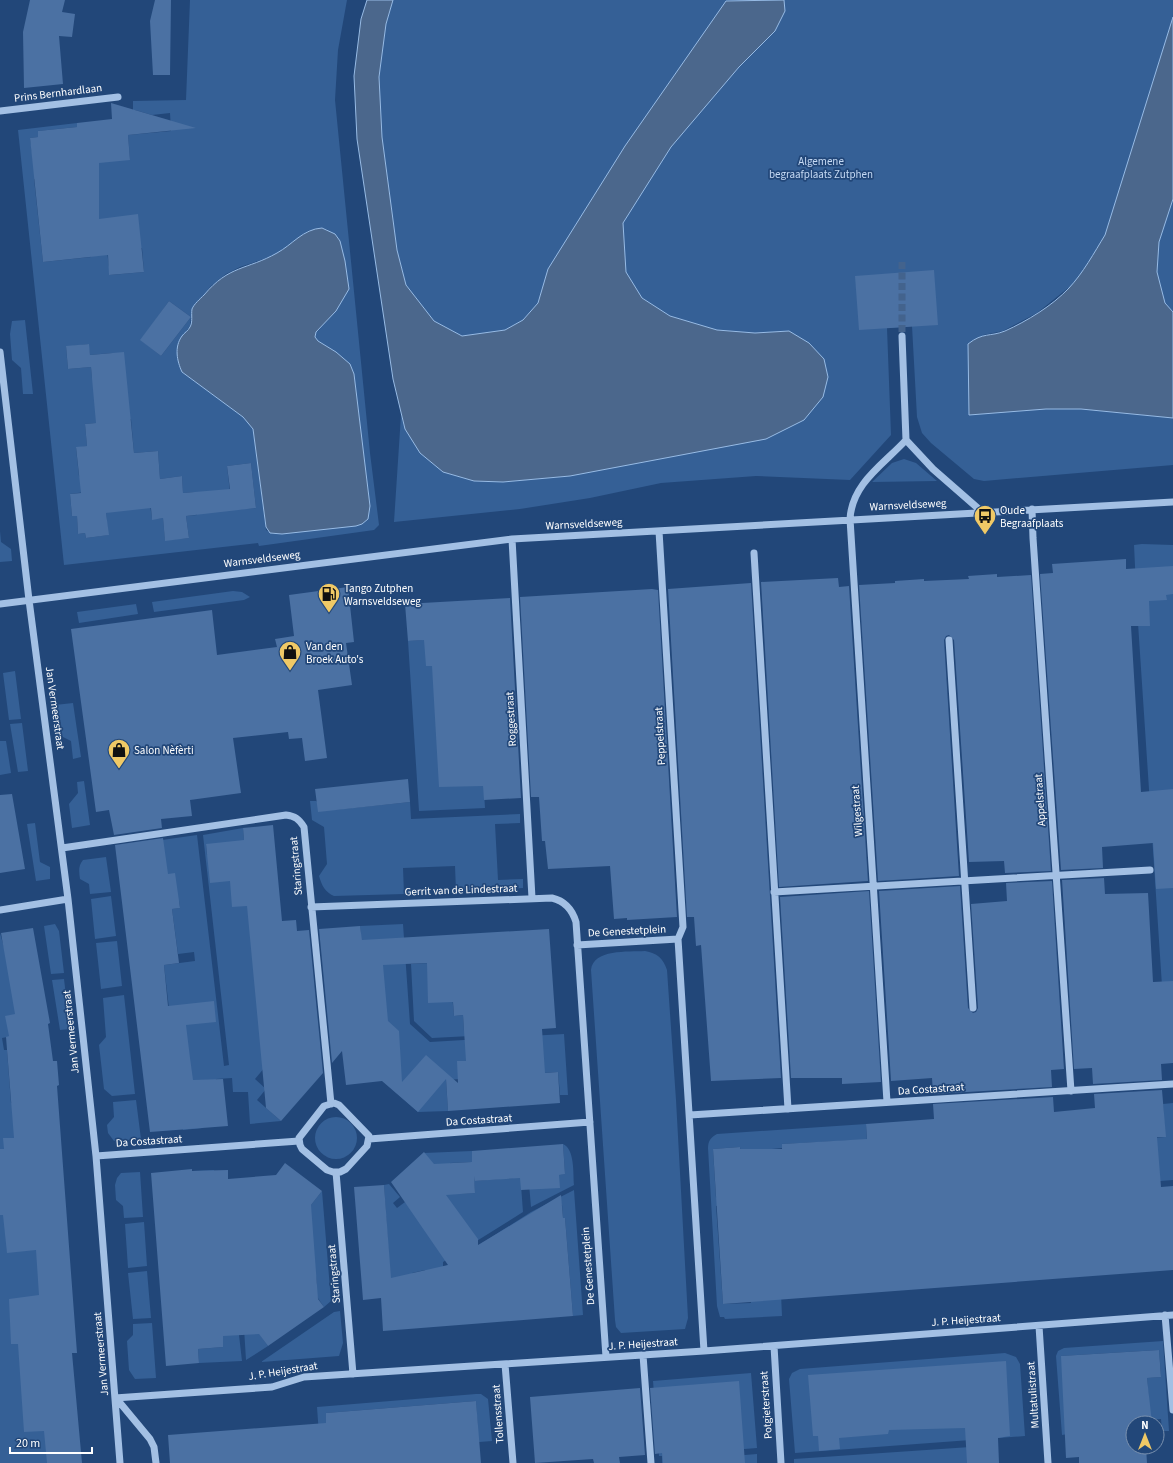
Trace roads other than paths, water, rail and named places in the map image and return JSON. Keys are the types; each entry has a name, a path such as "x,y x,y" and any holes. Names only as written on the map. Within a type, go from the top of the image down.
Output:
{"street":[{"name":"Prins Bernhardlaan","path":"0,111 118,97"},
{"path":"902,336 906,440 933,468 981,512"},
{"path":"0,352 28,600"},
{"name":"Wilgestraat","path":"887,1102 850,519 853,500 861,486 906,440"},
{"name":"Warnsveldseweg","path":"0,604 512,539 1173,502"},
{"name":"Appelstraat","path":"1032,509 1071,1090"},
{"name":"Peppelstraat","path":"660,531 683,927 678,939"},
{"name":"Roggestraat","path":"512,539 532,898"},
{"path":"754,553 788,1109"},
{"name":"Jan Vermeerstraat","path":"28,600 62,848 96,1156 120,1463"},
{"path":"949,640 973,1008"},
{"name":"Staringstraat","path":"62,848 286,815 294,816 300,821 304,827 331,1104"},
{"path":"774,892 1150,870"},
{"name":"Gerrit van de Lindestraat","path":"311,907 552,898 559,900 568,906 576,922 577,945"},
{"path":"0,910 68,899"},
{"name":"De Genestetplein","path":"606,1357 577,945 678,939 704,1351"},
{"name":"Da Costastraat","path":"690,1115 1173,1084"},
{"path":"331,1104 339,1105 367,1133 369,1139 367,1146 346,1169 336,1172 327,1170 302,1149 299,1141 301,1134 324,1106 331,1104"},
{"name":"Da Costastraat","path":"369,1139 590,1122"},
{"name":"Da Costastraat","path":"96,1156 299,1141"},
{"name":"Staringstraat","path":"336,1172 353,1374"},
{"path":"1169,1315 1173,1410"},
{"name":"J. P. Heijestraat","path":"115,1398 272,1387 304,1377 774,1346 1169,1315"},
{"name":"Multatulistraat","path":"1038,1326 1048,1463"},
{"name":"Potgieterstraat","path":"774,1346 781,1463"},
{"path":"644,1355 651,1463"},
{"name":"Tollensstraat","path":"505,1364 513,1463"},
{"path":"115,1398 150,1439 154,1446 156,1463"}],"tunnel":[{"path":"902,262 902,336"}],"place":[{"name":"Oude Begraafplaats","path":"985,536"},
{"name":"Tango Zutphen Warnsveldseweg","path":"329,614"},
{"name":"Van den Broek Auto's","path":"290,672"},
{"name":"Salon Nèfèrti","path":"119,770"}],"park label":[{"name":"Algemene begraafplaats Zutphen","path":"821,167"}]}
